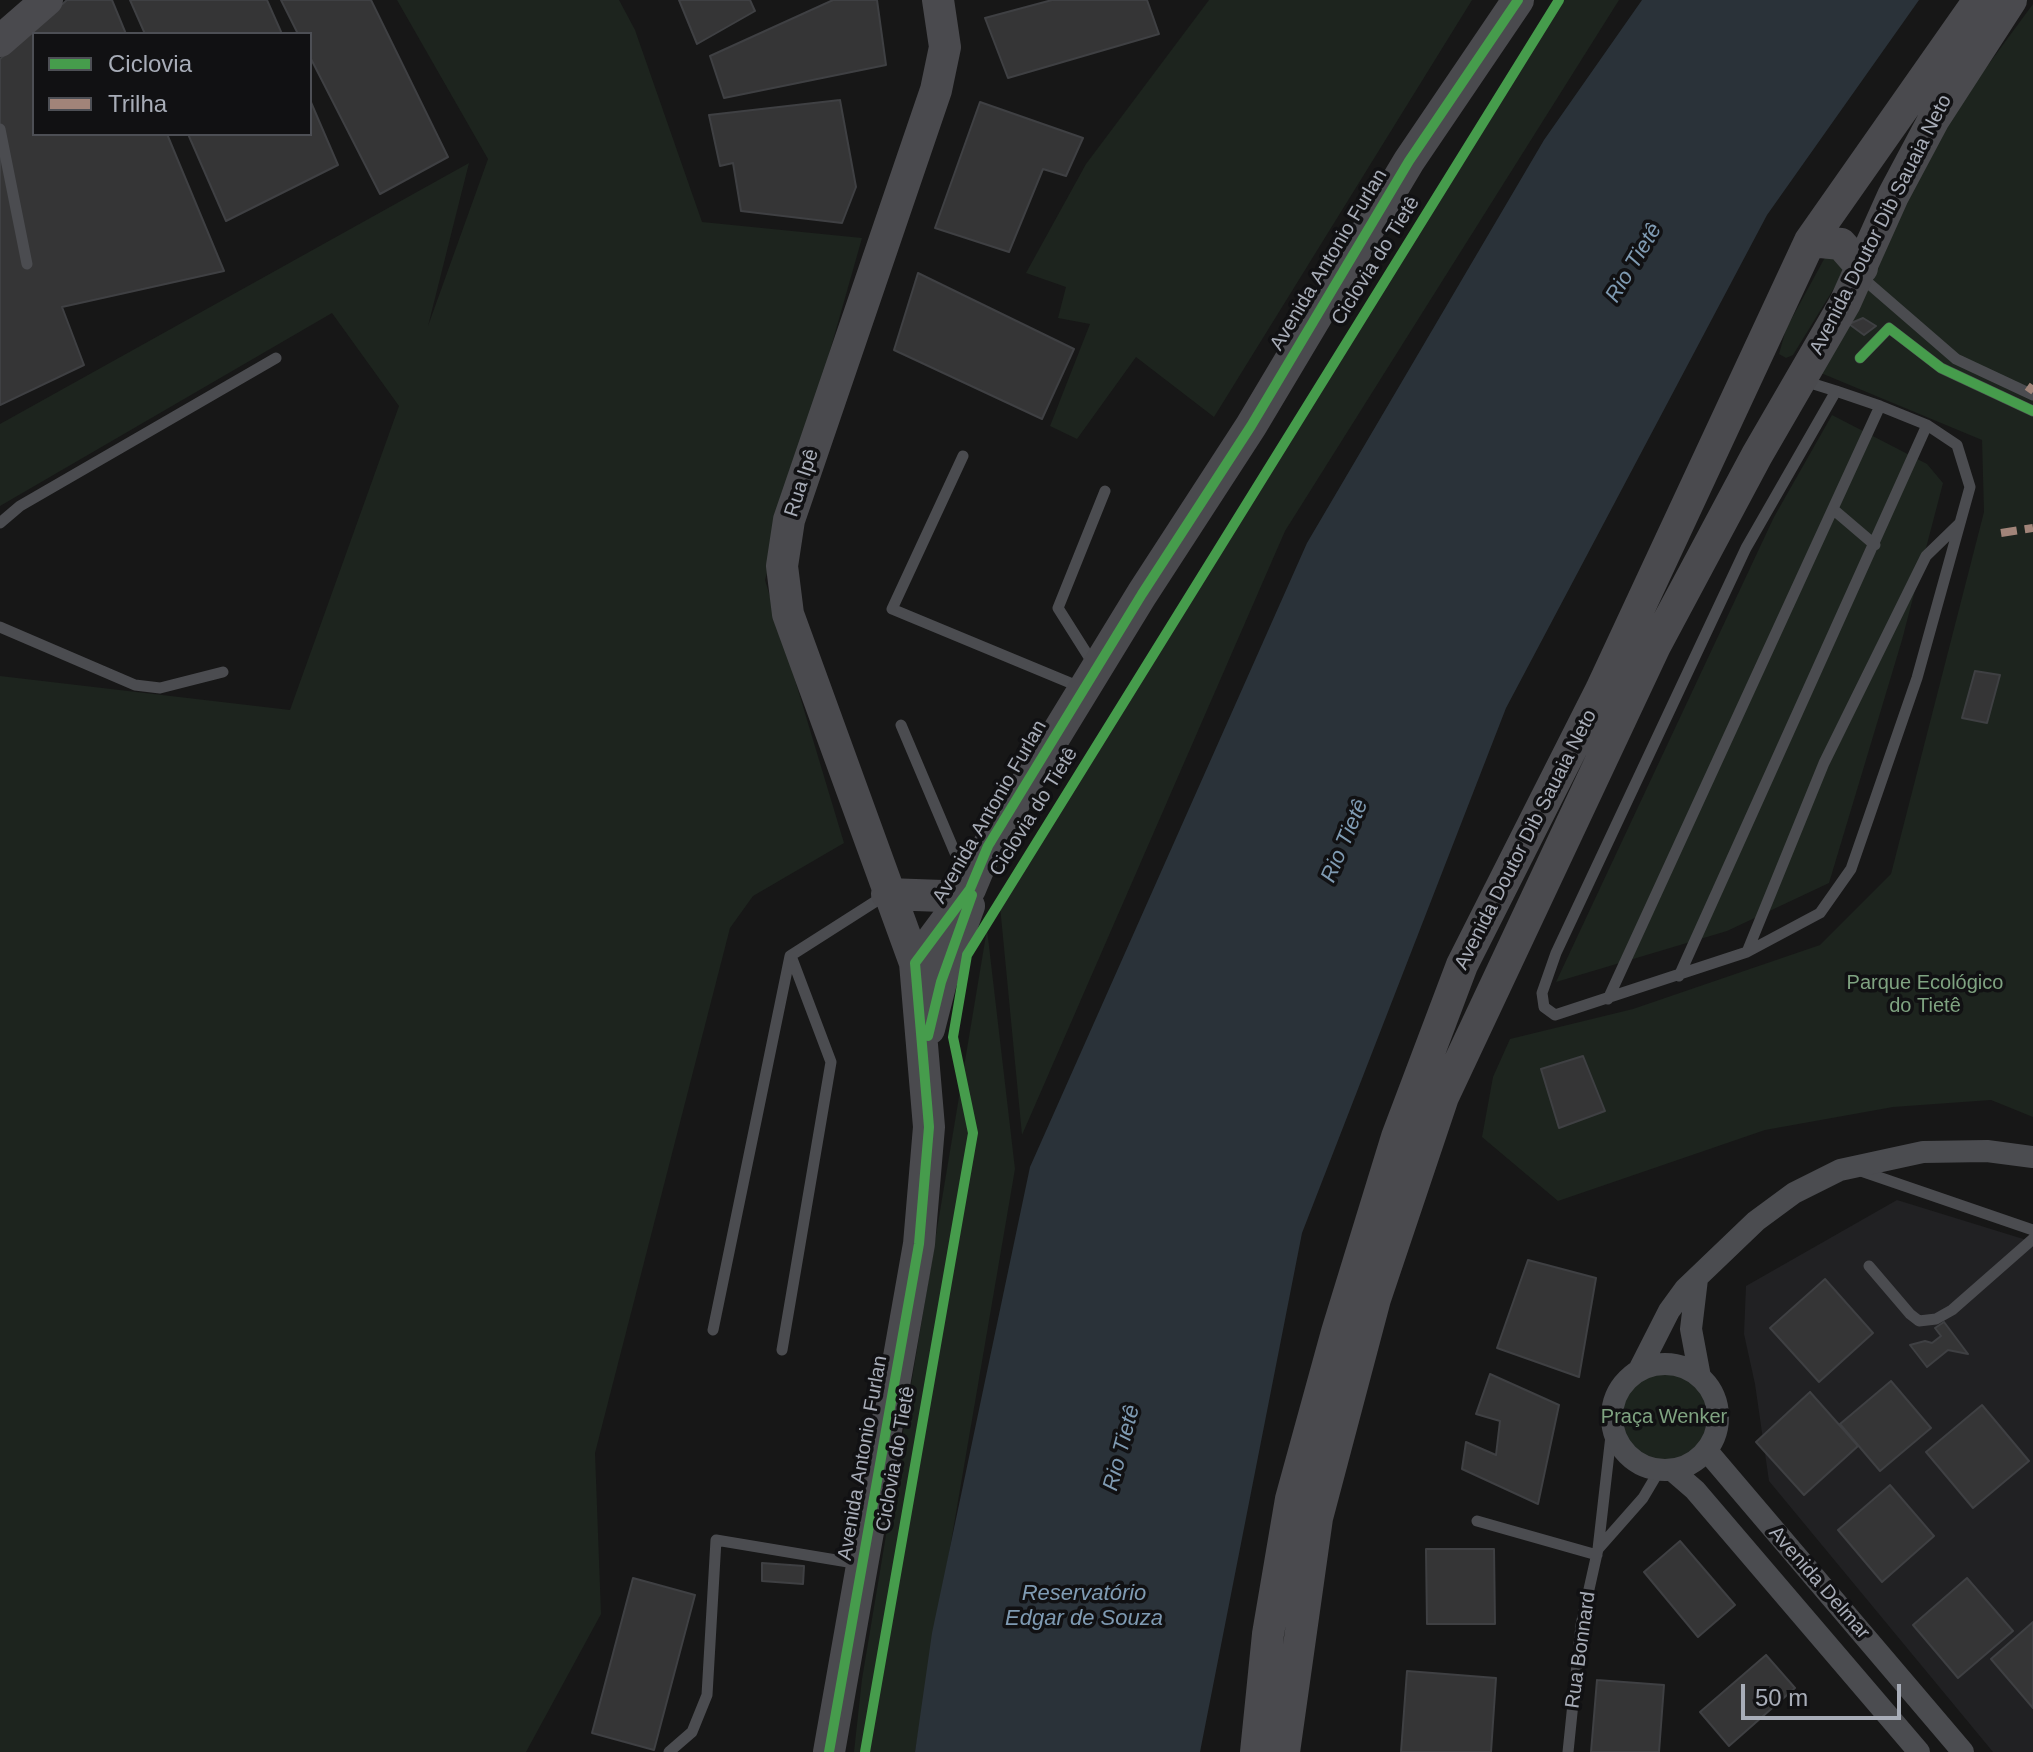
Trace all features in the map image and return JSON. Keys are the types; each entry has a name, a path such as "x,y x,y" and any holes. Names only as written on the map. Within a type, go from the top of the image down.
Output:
{"main road":[{"path":"0,41 47,0"},
{"name":"Rua Ipê","path":"915,963 887,894 788,614 782,566 789,520 936,90 945,47 938,0"},
{"name":"Avenida Antonio Furlan","path":"829,1752 919,1244 929,1127 925,1048 915,963 970,889 988,846 1251,426 1409,161 1518,0"},
{"name":"Avenida Doutor Dib Sauaia Neto","path":"1256,1752 1268,1634 1291,1499 1358,1261 1427,1054 1462,965 1601,690 1755,353 1810,241 1979,0"},
{"name":"Avenida Doutor Dib Sauaia Neto","path":"1284,1752 1317,1518 1375,1299 1443,1097 1655,646 1860,272 1893,196 1934,119 2011,0"},
{"path":"1810,241 1841,244 1860,272"},
{"path":"1755,353 1766,381 1771,385 1798,382"},
{"path":"925,1048 941,982 988,846"},
{"path":"887,894 943,896 970,889"}],"street":[{"path":"1698,1274 1691,1329 1700,1377 1714,1397 1718,1421 1707,1451 1686,1467 1666,1471 1628,1457 1612,1427 1616,1394 1626,1380 1639,1370 1669,1311 1698,1274 1756,1221 1794,1193 1850,1167 1923,1152 1987,1151 2033,1157"},
{"path":"1639,1370 1671,1364 1700,1377"},
{"name":"Avenida Delmar","path":"1707,1451 1963,1752"},
{"name":"Avenida Delmar","path":"1666,1471 1695,1490 1919,1752"}],"lane":[{"path":"0,129 27,264"},
{"path":"1860,272 1956,359 2033,395"},
{"path":"1860,358 1889,328 1941,368 2033,411"},
{"path":"0,523 20,506 276,358"},
{"path":"1798,382 1836,391 1927,425 1957,445 1970,487 1917,678 1851,869 1820,913 1747,952 1555,1015 1544,1007 1542,993 1556,953 1746,548 1836,391"},
{"path":"1608,999 1880,406"},
{"path":"1679,976 1927,425"},
{"path":"963,456 892,609 1090,679"},
{"path":"1090,679 1058,608 1105,491"},
{"path":"1834,510 1875,545"},
{"path":"1747,952 1824,763 1926,556 1959,524"},
{"path":"0,627 135,685 160,688 223,672"},
{"path":"901,725 970,889"},
{"path":"713,1330 790,956 887,894"},
{"path":"782,1350 831,1062 790,956"},
{"path":"1850,1167 2033,1230"},
{"path":"1869,1266 1910,1314 1919,1321 1936,1319 1952,1310 2033,1239"},
{"name":"Rua Bonnard","path":"1568,1752 1581,1625 1597,1552 1612,1427"},
{"name":"Rua Bonnard","path":"1597,1552 1666,1471"},
{"path":"1477,1521 1597,1552"},
{"path":"669,1752 692,1732 707,1695 716,1540 862,1565"}],"shaded area":[{"path":"1897,1200 2033,1242 2033,1752 1993,1752 1769,1481 1755,1384 1744,1334 1746,1286"}],"green space":[{"path":"397,0 619,0 635,30 702,222 862,238 765,580 844,843 753,896 730,928 595,1453 601,1614 526,1752 0,1752 0,676 290,710 399,406 332,313 0,506 0,424 469,163 428,326 488,159"},
{"path":"1209,0 1472,0 1214,417 1136,357 1077,439 1050,426 1090,324 1058,318 1066,287 1026,273 1086,164"},
{"path":"1555,0 1619,0 1285,531 1022,1135 1000,906"},
{"name":"Parque Ecológico do Tietê","path":"2033,4 2033,1117 1991,1100 1893,1107 1765,1130 1558,1201 1482,1137 1493,1077 1510,1039 1633,1009 1820,945 1891,874 1984,512 1982,440 1816,371 1943,126"},
{"path":"1829,250 1847,267 1793,355 1786,358 1779,354 1786,329"},
{"path":"1832,415 1927,464 1943,483 1902,640 1829,883 1727,931 1556,982 1774,517"},
{"path":"987,929 1015,1169 915,1752 854,1752 862,1679"},
{"name":"Praça Wenker","path":"1664,1372 1681,1375 1696,1385 1706,1400 1709,1417 1706,1434 1696,1449 1681,1459 1664,1462 1647,1459 1632,1449 1622,1434 1619,1417 1622,1400 1632,1385 1647,1375"}],"water":[{"name":"Reservatório Edgar de Souza","path":"1642,0 1919,0 1767,215 1506,708 1302,1233 1200,1752 915,1752 932,1633 1030,1167 1307,543 1544,140"}],"building":[{"path":"67,0 112,0 125,32 32,32 32,136 168,136 224,271 62,307 84,365 0,405 0,59"},
{"path":"130,0 267,0 281,32 144,32"},
{"path":"281,0 371,0 448,157 380,194 312,61 312,32 297,32"},
{"path":"679,0 750,0 755,11 697,44"},
{"path":"833,0 877,0 886,65 724,98 710,56"},
{"path":"1052,0 1147,0 1159,34 1008,78 985,18"},
{"path":"840,100 856,187 842,223 741,211 733,163 720,166 709,115"},
{"path":"980,102 1083,138 1066,176 1043,169 1009,252 935,228"},
{"path":"312,105 338,165 226,221 189,136 312,136"},
{"path":"918,273 1074,349 1042,419 894,350"},
{"path":"1863,318 1876,326 1864,335 1849,324"},
{"path":"1975,671 2000,675 1987,723 1962,718"},
{"path":"1583,1056 1605,1111 1559,1128 1541,1069"},
{"path":"1528,1260 1596,1278 1579,1377 1497,1348"},
{"path":"1825,1279 1873,1333 1819,1382 1770,1328"},
{"path":"1944,1322 1968,1354 1948,1350 1927,1367 1910,1345 1925,1341 1932,1343 1941,1336 1935,1328"},
{"path":"1490,1374 1559,1405 1538,1504 1462,1469 1466,1442 1496,1455 1500,1421 1476,1414"},
{"path":"1891,1381 1931,1428 1880,1471 1840,1424"},
{"path":"1810,1392 1858,1446 1804,1495 1756,1442"},
{"path":"1982,1405 2029,1461 1973,1508 1926,1452"},
{"path":"1890,1485 1934,1536 1882,1582 1838,1530"},
{"path":"1680,1541 1735,1605 1698,1637 1644,1572"},
{"path":"1426,1549 1494,1549 1495,1624 1427,1624"},
{"path":"762,1563 804,1566 803,1584 762,1581"},
{"path":"633,1578 695,1595 654,1750 592,1733"},
{"path":"1967,1578 2013,1631 1958,1678 1913,1625"},
{"path":"2033,1622 2033,1708 1991,1659"},
{"path":"1766,1655 1795,1688 1729,1746 1700,1712"},
{"path":"1407,1671 1496,1678 1491,1752 1401,1752"},
{"path":"1597,1680 1664,1685 1659,1752 1591,1752"}],"marked path":[{"path":"2028,392 2033,385"},
{"path":"2001,533 2033,528"}],"cycle path":[{"name":"Ciclovia do Tietê","path":"829,1752 919,1244 929,1127 915,963 970,889 988,846 1142,594 1251,426 1409,161 1518,0"},
{"name":"Ciclovia do Tietê","path":"865,1752 973,1133 953,1037 967,955 1559,0"},
{"path":"1860,358 1889,328 1941,368 2033,411"},
{"path":"928,1036 941,982 972,895"}],"water label":[{"name":"Rio Tietê","path":"1634,263"},
{"name":"Rio Tietê","path":"1345,841"},
{"name":"Rio Tietê","path":"1122,1448"}]}
